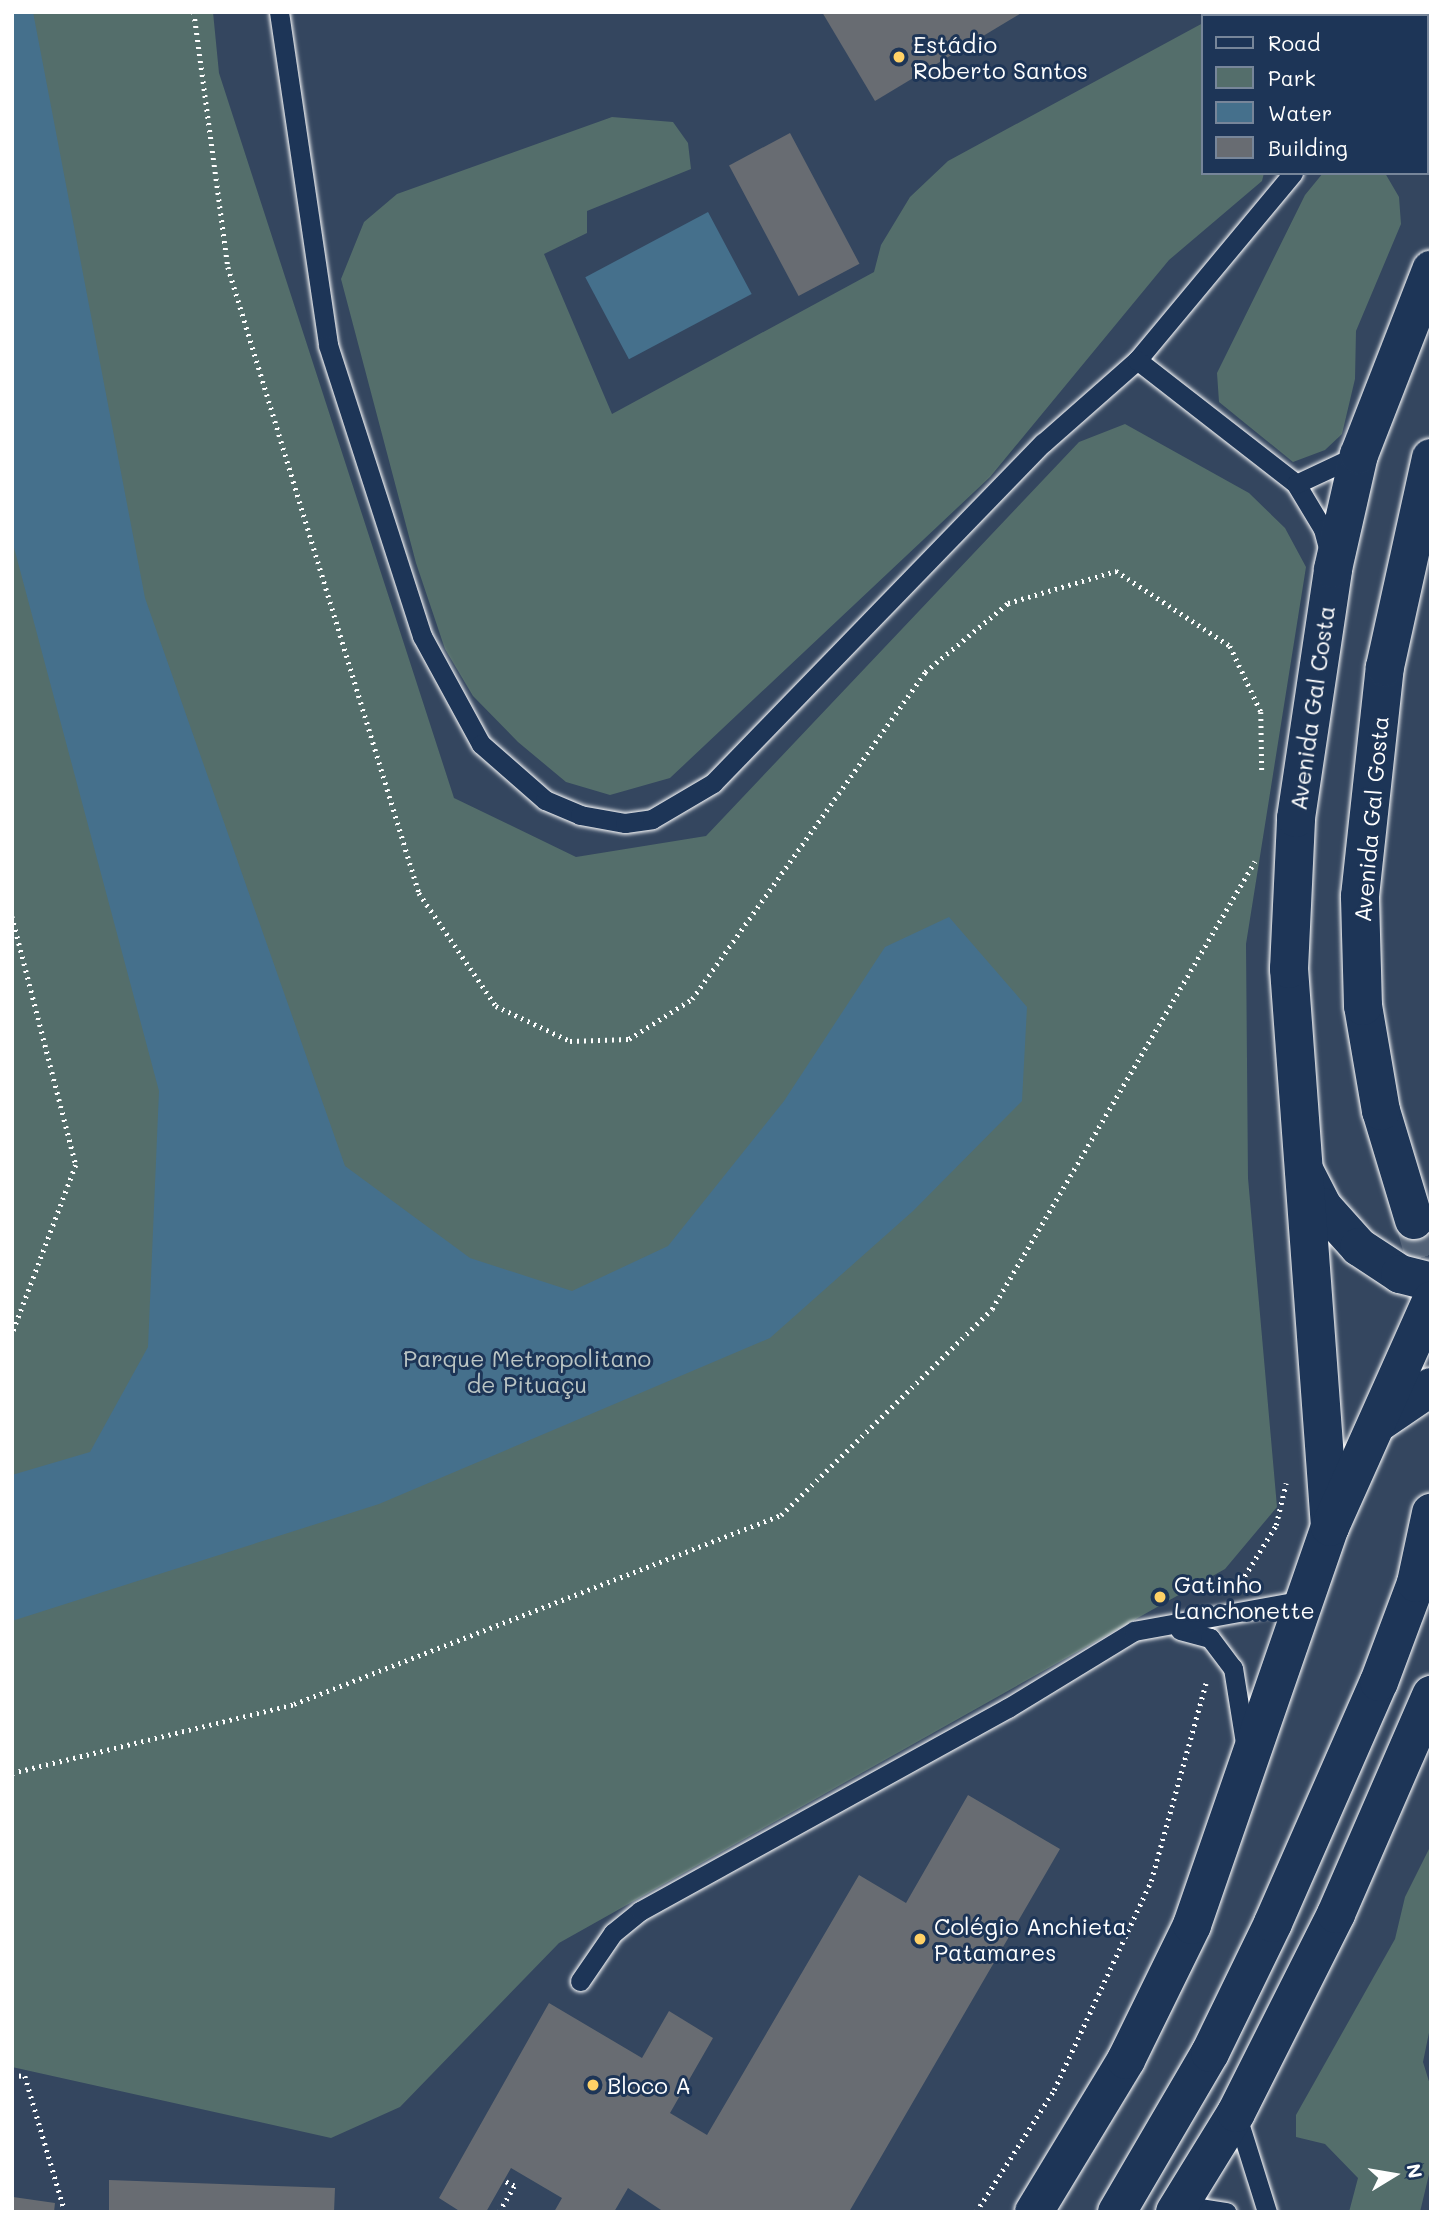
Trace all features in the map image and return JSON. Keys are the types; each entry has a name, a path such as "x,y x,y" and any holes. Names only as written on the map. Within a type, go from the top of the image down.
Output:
{"main road":[{"name":"Avenida Gal Costa","path":"1330,1527 1300,1162 1289,969 1296,818 1333,569 1359,455 1431,270"},
{"name":"Avenida Gal Gosta","path":"1414,1220 1381,1111 1363,1006 1360,896 1385,667 1431,458"},
{"path":"1300,1162 1323,1207 1359,1247 1400,1274 1431,1282"},
{"path":"1035,2207 1163,1991 1192,1925 1245,1761 1330,1527 1431,1301"},
{"path":"1375,1425 1431,1387"},
{"path":"1117,2212 1210,2053 1273,1923 1379,1682 1416,1583 1431,1513"},
{"path":"1178,2208 1236,2113 1336,1914 1431,1695"}],"lane":[{"path":"279,12 328,345 422,636 481,744 545,800 580,815 625,823 652,819 713,783 1043,443 1138,360 1291,175"},
{"path":"1138,360 1296,484 1323,529 1333,569"},
{"path":"1296,484 1359,455"},
{"path":"580,1981 613,1933 640,1911 1008,1708 1134,1631 1224,1620 1304,1600"},
{"path":"1166,1626 1210,1638 1217,1647 1240,1690 1245,1761"},
{"path":"1236,2113 1267,2212"},
{"path":"1178,2208 1226,2212"}],"path":[{"path":"194,12 236,293 419,893 496,1006 582,1041 629,1038 692,999 925,672 1008,603 1116,571 1230,646 1261,712 1262,780"},
{"path":"12,1773 294,1704 781,1515 992,1310 1263,848"},
{"path":"12,916 76,1165 12,1334"},
{"path":"1224,1620 1276,1525 1287,1468"},
{"path":"976,2212 1054,2090 1151,1881 1217,1647"},
{"path":"12,2074 25,2076 65,2212"},
{"path":"499,2212 514,2186 503,2181"}],"green space":[{"name":"Parque Metropolitano de Pituaçu","path":"12,12 213,12 219,73 454,798 576,857 706,836 1079,442 1125,424 1249,493 1285,528 1306,567 1246,944 1248,1178 1277,1507 1225,1569 559,1943 400,2107 331,2138 12,2067"},
{"path":"1221,12 1329,12 1329,14"},
{"path":"1202,24 1202,175 1264,175 1262,181 1169,260 990,477 670,778 610,795 566,782 518,742 473,696 445,649 416,563 341,279 364,222 397,194 612,117 673,122 688,143 691,169 587,211 587,233 544,254 612,414 874,272 881,245 910,197 948,161"},
{"path":"1321,175 1386,175 1399,197 1401,224 1356,331 1355,379 1342,434 1325,450 1293,462 1219,402 1217,373 1305,195"},
{"path":"1431,1845 1431,2023 1423,2062 1431,2088 1431,2166 1420,2212 1349,2212 1358,2178 1325,2144 1296,2137 1296,2115 1395,1939 1405,1897"}],"water":[{"path":"12,12 33,12 145,598 345,1166 470,1258 572,1291 668,1246 784,1101 885,947 949,917 1027,1007 1022,1101 913,1211 770,1338 379,1504 12,1621 12,1475 90,1452 148,1347 159,1091 12,540"},
{"path":"708,212 752,294 629,359 585,277"}],"building":[{"name":"Estádio Roberto Santos","path":"822,12 1023,12 875,101"},
{"path":"790,133 859,264 799,296 729,165"},
{"name":"Colégio Anchieta Patamares","path":"968,1795 1060,1849 849,2212 664,2212 628,2188 614,2212 554,2212 562,2198 511,2168 486,2212 461,2212 439,2198 549,2003 642,2058 669,2011 713,2038 670,2113 707,2135 859,1875 906,1903"},
{"path":"109,2180 335,2188 334,2212 109,2212"},
{"path":"13,2197 55,2203 54,2212 12,2212"}],"tunnel":[{"path":"1414,1220 1431,1279"}],"place":[{"name":"Estádio Roberto Santos","path":"899,57"},
{"name":"Gatinho Lanchonette","path":"1160,1597"},
{"name":"Colégio Anchieta Patamares","path":"920,1939"},
{"name":"Bloco A","path":"593,2085"}]}
